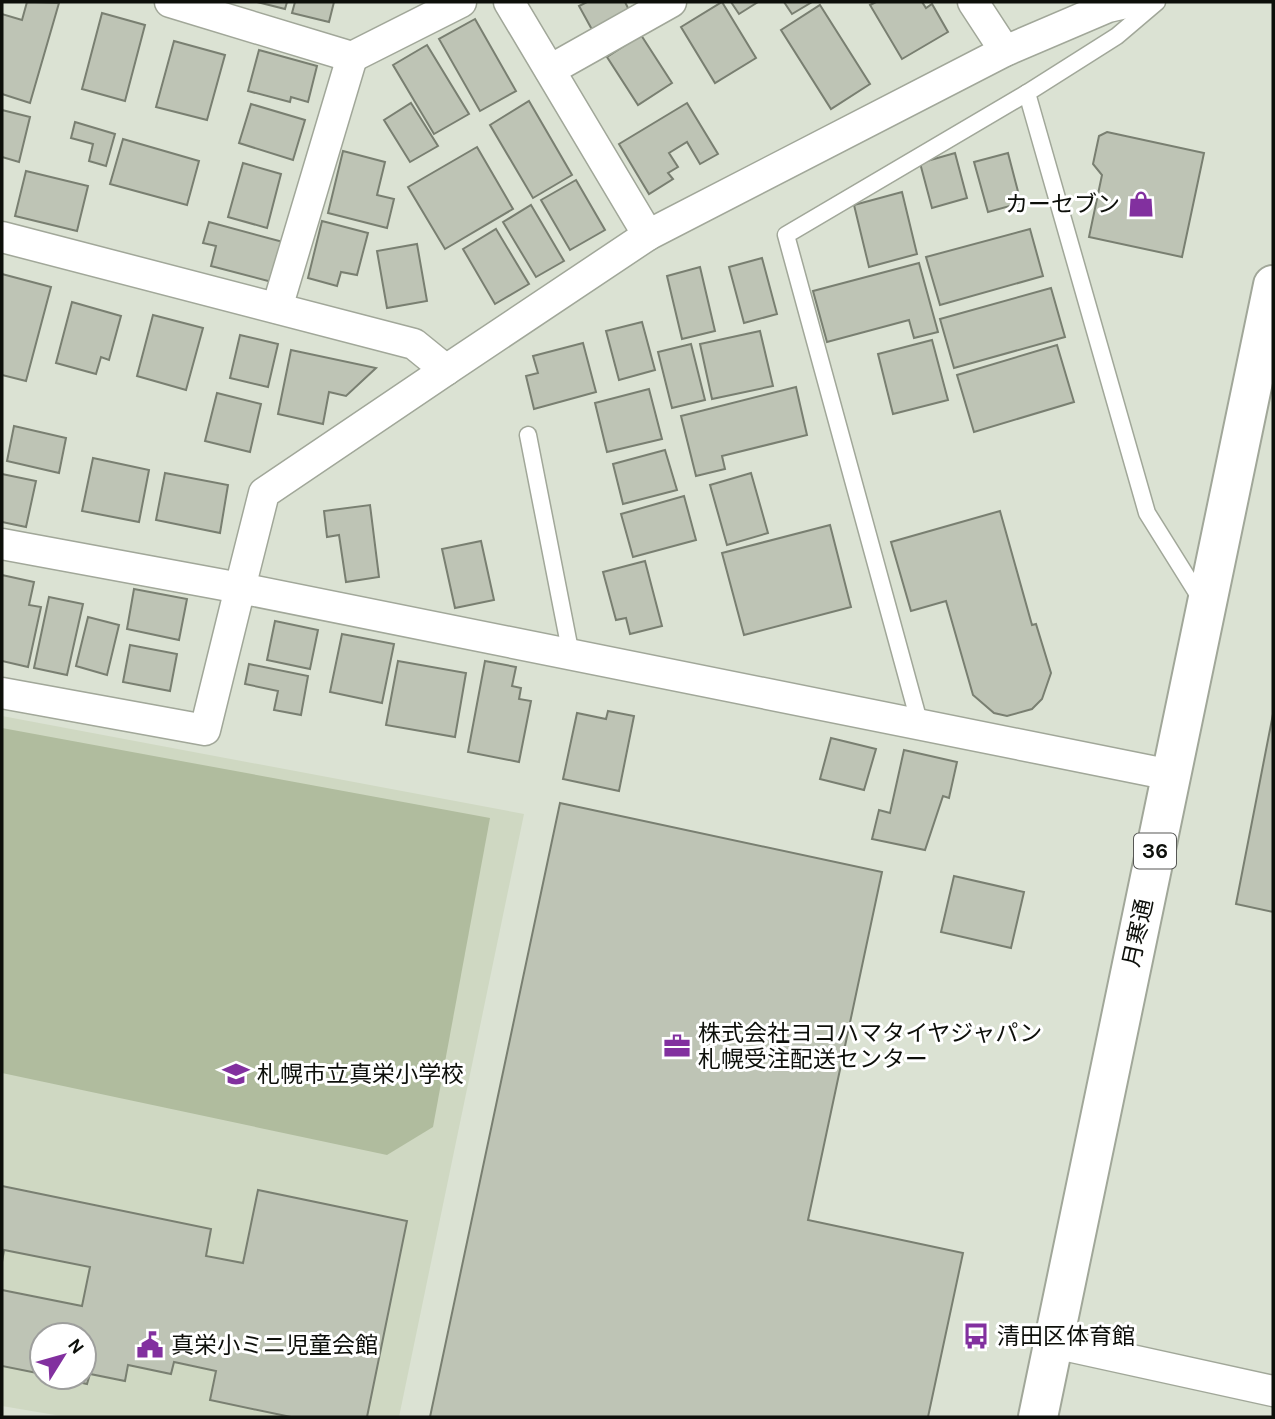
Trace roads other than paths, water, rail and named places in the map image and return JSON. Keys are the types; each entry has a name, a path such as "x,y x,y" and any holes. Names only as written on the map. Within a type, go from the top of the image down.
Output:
{"highway":[{"name":"月寒通","path":"1038,1417 1273,285"}],"street":[{"path":"170,2 352,57 461,2"},
{"path":"509,2 648,235"},
{"path":"551,71 671,2"},
{"path":"973,2 1005,51"},
{"path":"2,694 205,730 264,493 648,235 1005,51 1108,7 1130,2"},
{"path":"277,308 352,57"},
{"path":"2,237 414,344 446,370"},
{"path":"2,544 240,588 1171,775"},
{"path":"1054,1343 1273,1391"}],"lane":[{"path":"920,725 786,235 1027,93 1117,36 1157,2"},
{"path":"1027,93 1147,513 1205,606"},
{"path":"528,435 570,655"}],"place":[{"name":"カーセブン","path":"1141,204"},
{"name":"株式会社ヨコハマタイヤジャパン 札幌受注配送センター","path":"677,1046"},
{"name":"札幌市立真栄小学校","path":"236,1074"},
{"name":"清田区体育館","path":"976,1336"},
{"name":"真栄小ミニ児童会館","path":"150,1345"}]}
